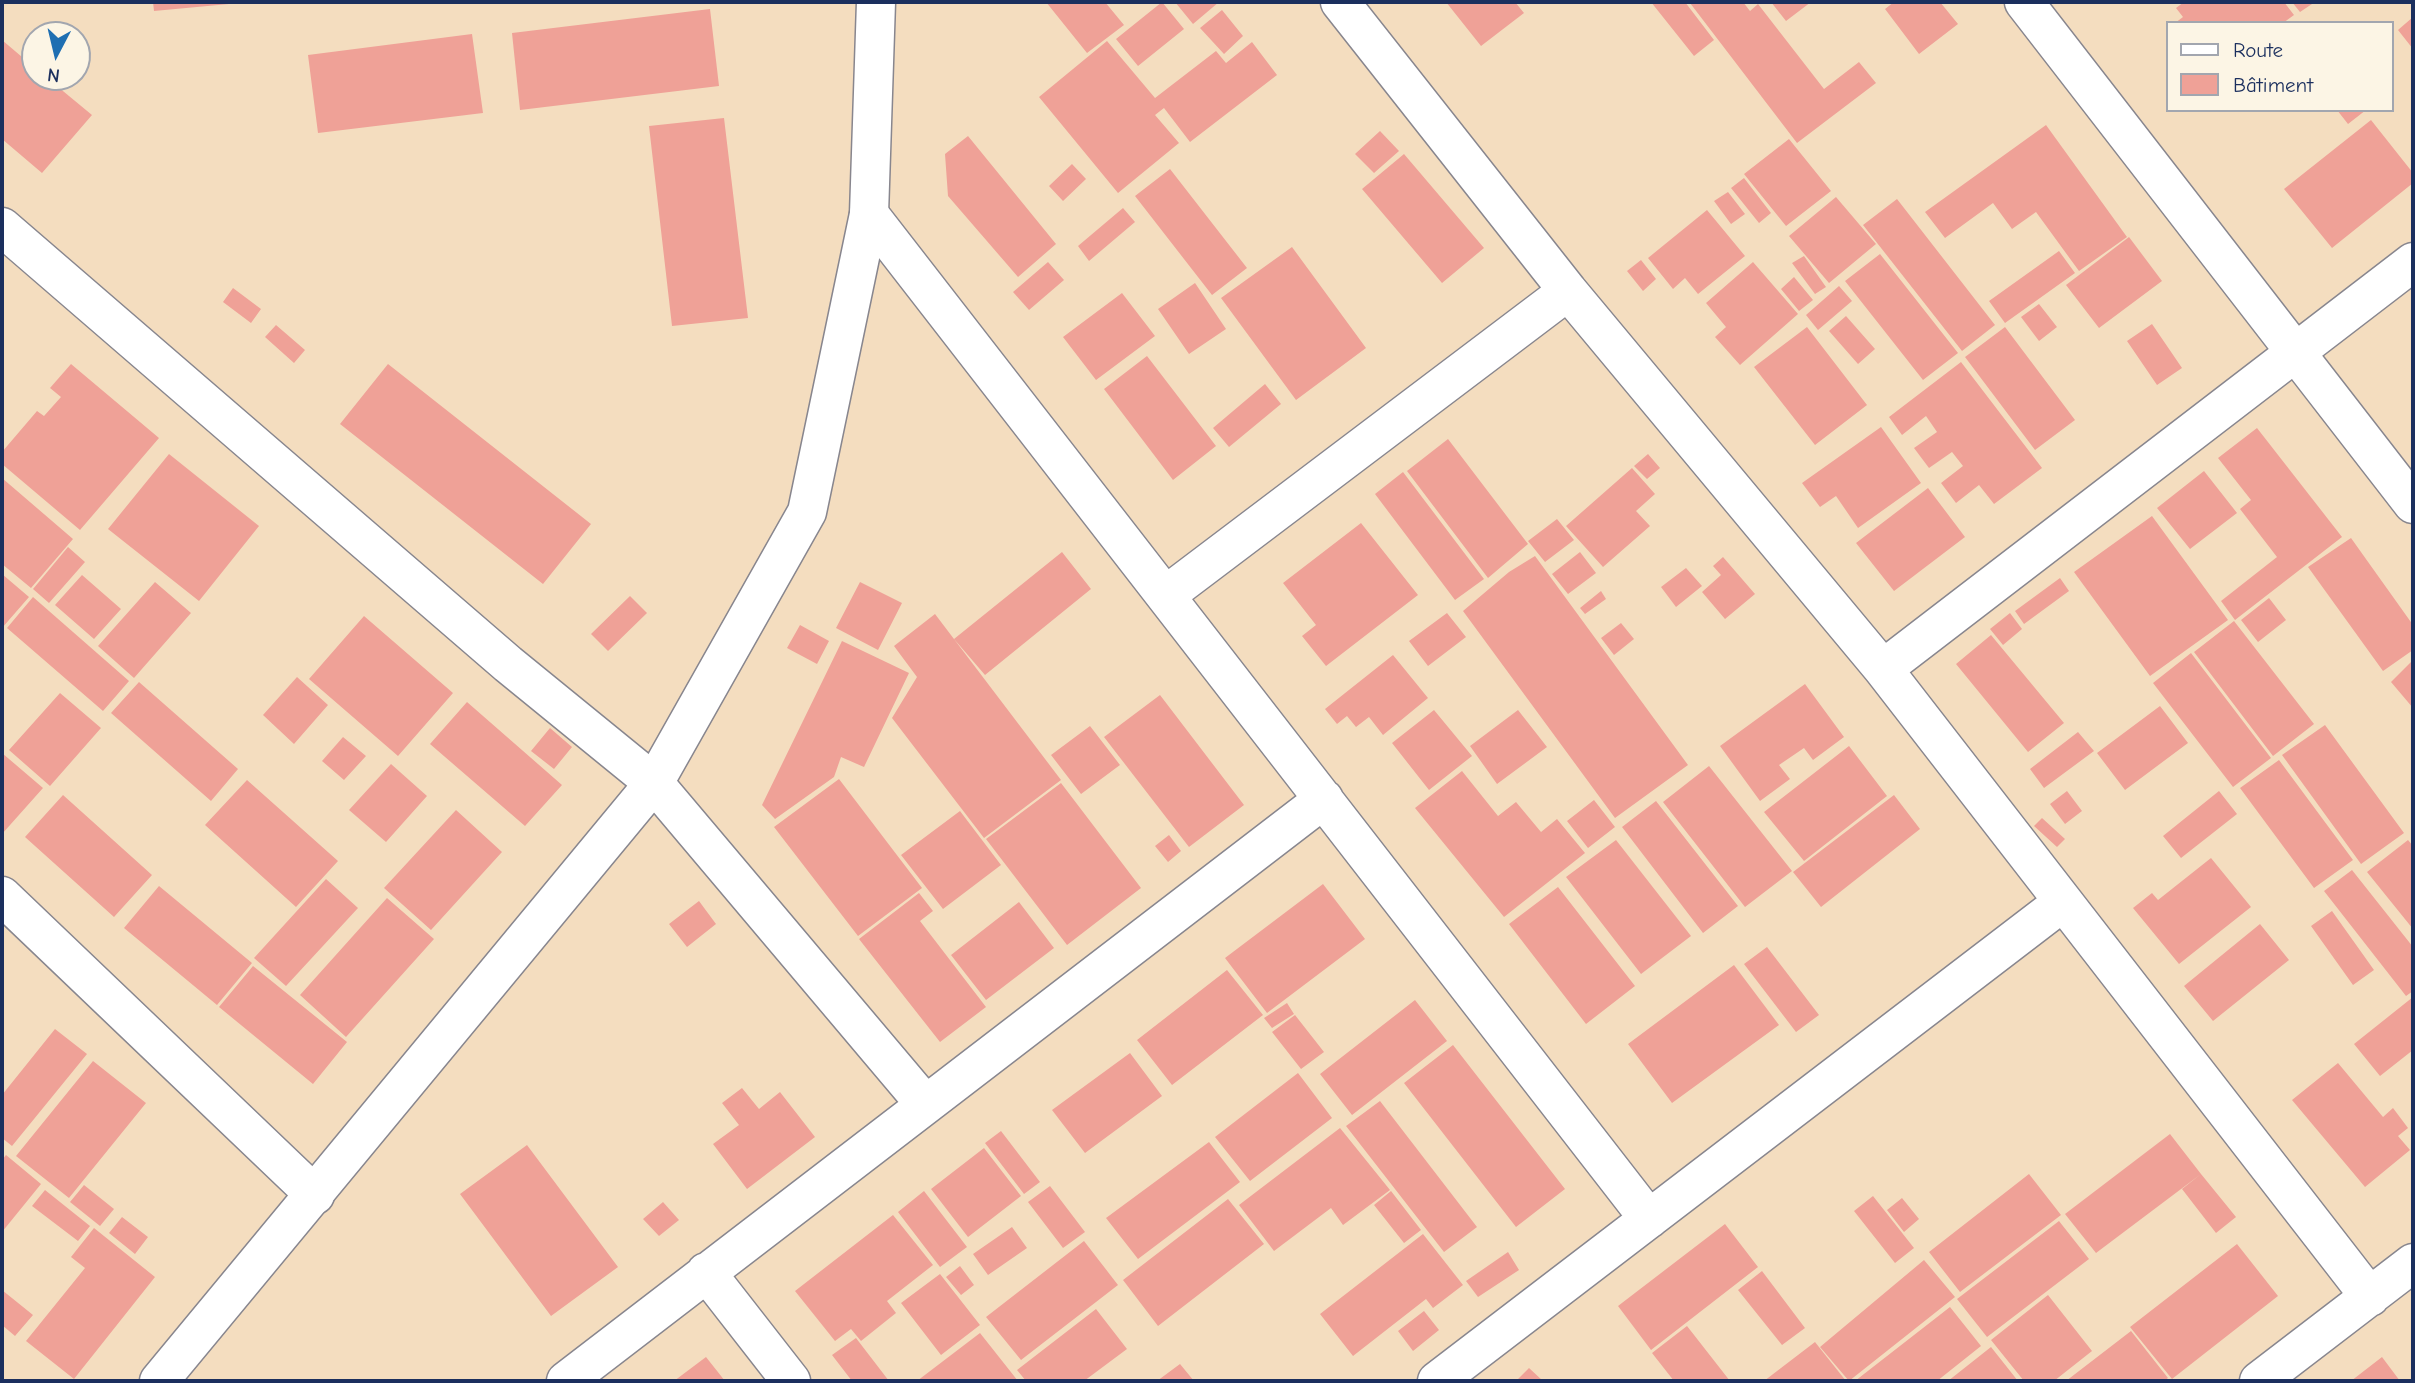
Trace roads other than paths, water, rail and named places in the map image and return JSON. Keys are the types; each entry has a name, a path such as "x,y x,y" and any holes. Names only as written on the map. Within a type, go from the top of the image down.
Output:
{"street":[{"path":"159,1381 654,783 807,512 869,214 876,2"},
{"path":"1340,2 1568,290 1882,669 2370,1297"},
{"path":"2024,2 2413,504"},
{"path":"869,214 1649,1219"},
{"path":"2,227 508,664 654,783 925,1104"},
{"path":"1882,669 2413,262"},
{"path":"1166,595 1568,290"},
{"path":"566,1381 1324,799"},
{"path":"2,896 315,1195"},
{"path":"1437,1381 2063,902"},
{"path":"2259,1381 2413,1263"},
{"path":"706,1272 791,1381"}]}
